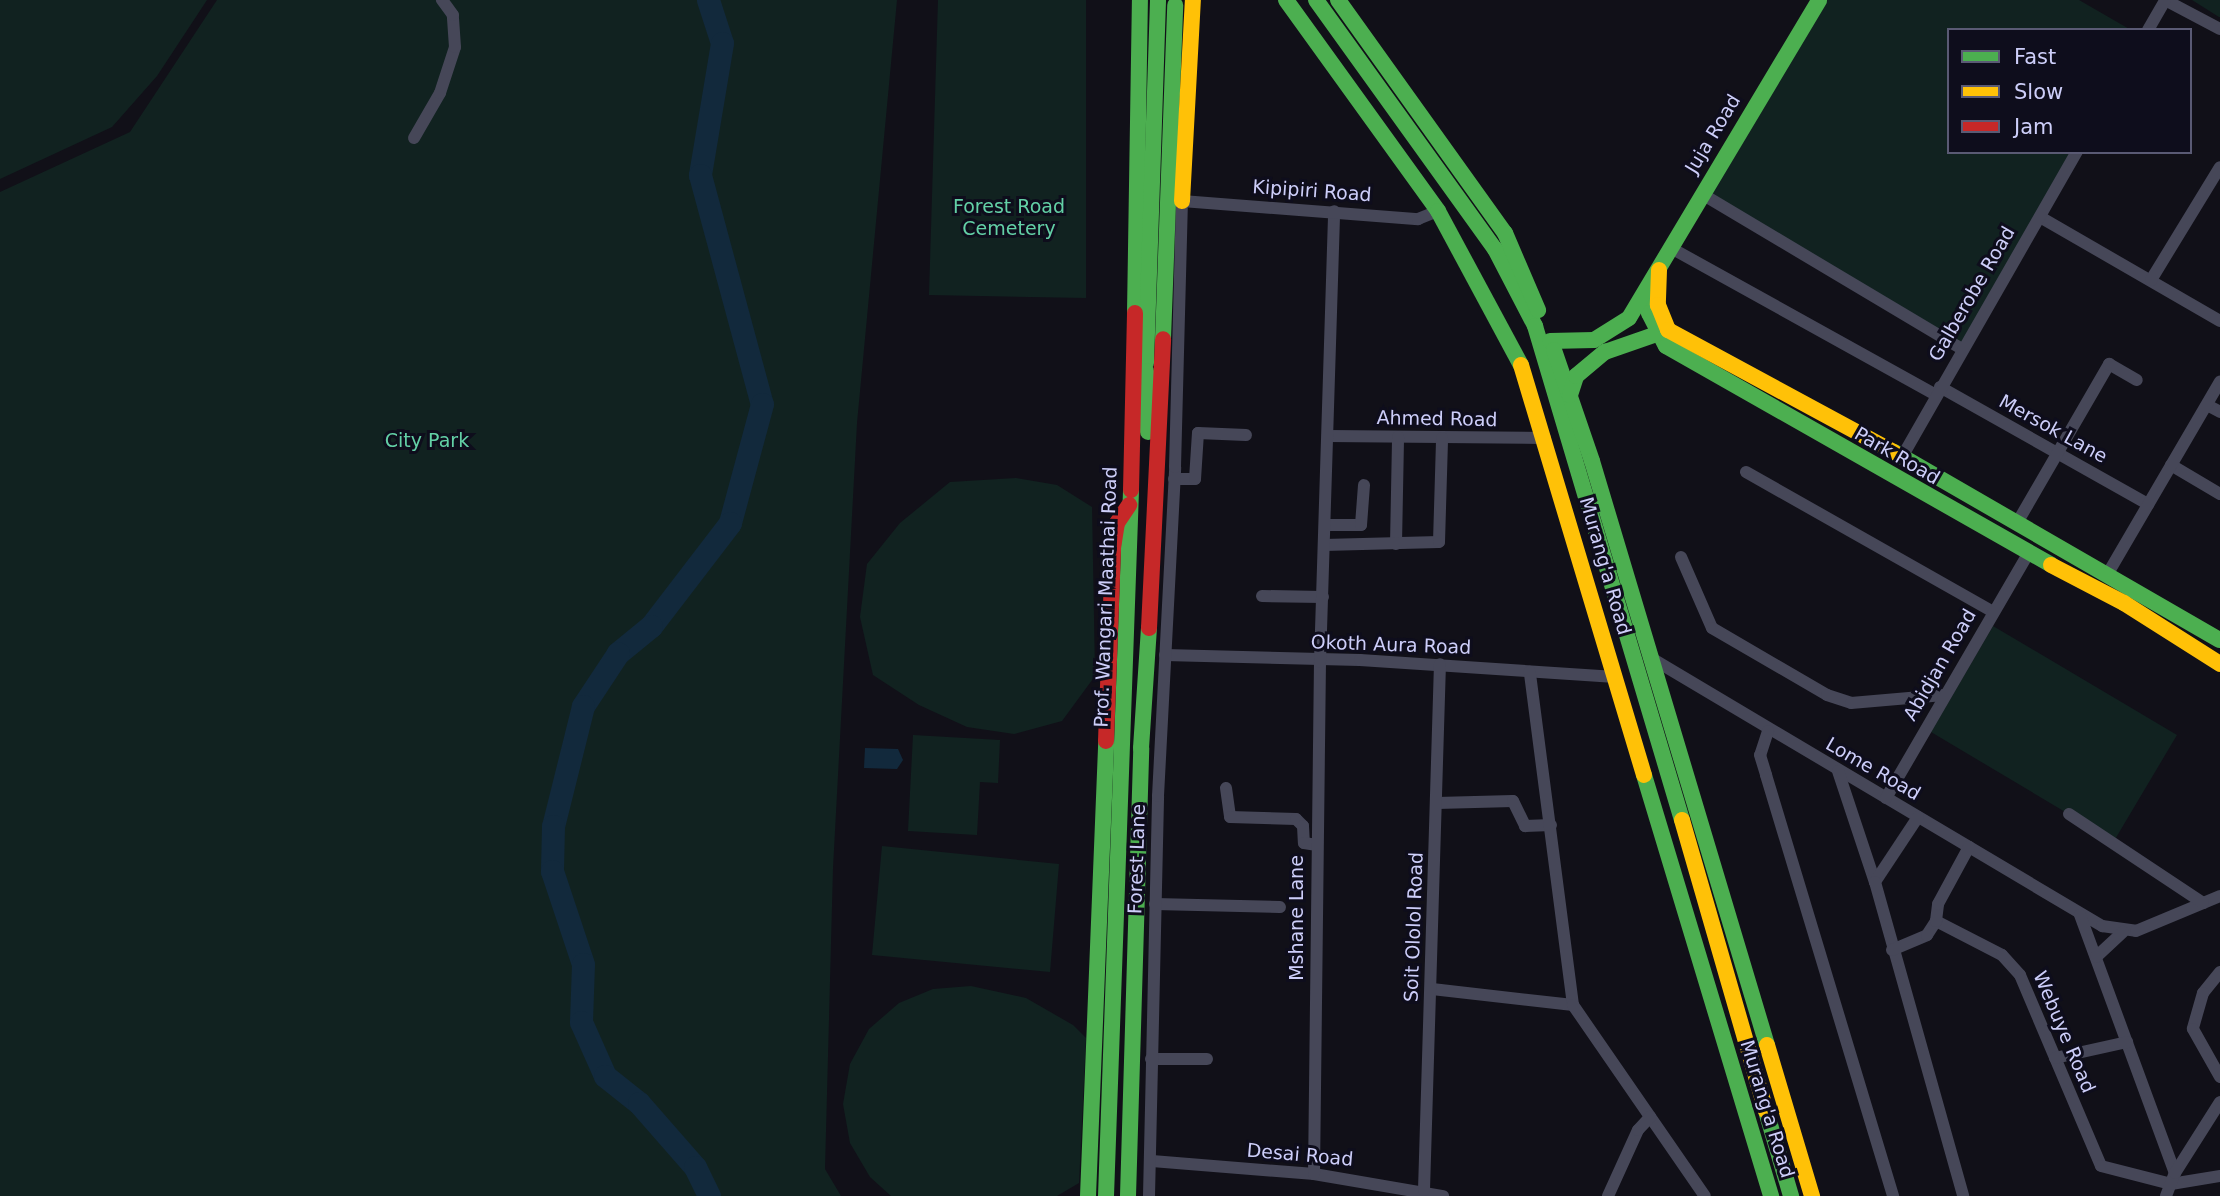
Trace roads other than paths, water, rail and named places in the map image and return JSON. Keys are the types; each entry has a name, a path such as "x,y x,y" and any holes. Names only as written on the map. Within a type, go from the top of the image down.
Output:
{"main road":[{"name":"Prof. Wangari Maathai Road","path":"1106,1196 1131,501 1140,0"},
{"path":"1153,565 1146,363 1152,84 1158,0"},
{"path":"1182,201 1193,0"},
{"name":"Murang'a Road","path":"1286,0 1438,211 1499,317 1545,438 1771,1196"},
{"name":"Murang'a Road","path":"1316,0 1495,249 1550,341 1570,394 1812,1196"},
{"path":"1338,0 1505,233 1535,315"},
{"name":"Juja Road","path":"1550,341 1567,344 1608,335 1622,327 1647,293 1702,194 1819,0"},
{"path":"1128,1196 1141,748 1153,565 1175,5"},
{"path":"1659,270 1658,305 1663,332"},
{"path":"1647,293 1663,332"},
{"name":"Murang'a Road","path":"1535,315 1791,1196"},
{"path":"1570,394 1576,376 1597,358 1663,332"},
{"name":"Park Road","path":"1663,332 1902,457 2220,640"},
{"name":"Park Road","path":"1663,332 1666,346 2028,554 2124,603 2220,664"},
{"path":"1132,465 1146,363"},
{"path":"1088,1196 1113,548 1117,523 1131,501"}],"street":[{"path":"414,138 440,93 455,47 453,15 442,0"},
{"path":"2149,28 2165,0 2220,29"},
{"name":"Galberobe Road","path":"1902,457 2076,154"},
{"path":"2151,280 2220,167"},
{"path":"1702,194 1962,349"},
{"path":"1182,201 1174,480 1195,478 1198,433"},
{"name":"Kipipiri Road","path":"1182,201 1418,219 1438,211"},
{"name":"Mshane Lane","path":"1314,1174 1320,662 1334,211"},
{"path":"2040,217 2220,321"},
{"name":"Mersok Lane","path":"1671,248 2148,504"},
{"path":"2017,523 2109,365 2137,380"},
{"path":"2107,575 2220,382"},
{"path":"2207,405 2220,412"},
{"path":"1176,432 1246,435"},
{"name":"Ahmed Road","path":"1328,436 1545,438"},
{"path":"1396,544 1398,437"},
{"path":"1324,545 1439,542 1442,438"},
{"path":"2171,465 2220,494"},
{"path":"1746,472 1993,612"},
{"name":"Forest Lane","path":"1149,1196 1152,1161 1151,1059 1155,904 1174,480"},
{"path":"1325,525 1361,525 1364,485"},
{"name":"Abidjan Road","path":"1886,798 2028,554"},
{"path":"1681,557 1705,618 1719,634 1827,695 1851,703 1944,695"},
{"path":"1262,596 1322,597"},
{"name":"Okoth Aura Road","path":"1165,655 1440,664 1615,677"},
{"name":"Lome Road","path":"1648,656 1768,731 1886,798 2080,915 2123,932"},
{"name":"Soit Ololol Road","path":"1424,1190 1440,664"},
{"path":"1530,672 1573,1005 1705,1196"},
{"path":"1768,731 1760,755 1893,1196"},
{"path":"1839,771 1875,882 1963,1196"},
{"path":"1226,788 1230,817 1296,819 1303,826 1304,843 1317,845"},
{"path":"1437,803 1513,800 1525,826 1551,825"},
{"path":"2069,814 2203,903"},
{"path":"1875,882 1918,817"},
{"path":"1892,950 1920,941 1936,921 1938,904 1969,847"},
{"path":"2096,957 2123,932 2220,896"},
{"path":"1155,904 1280,908"},
{"path":"2080,915 2127,1042 2171,1185"},
{"name":"Webuye Road","path":"1936,921 2012,964 2101,1166 2171,1185"},
{"path":"2220,972 2203,993 2193,1029 2220,1077"},
{"path":"1432,989 1573,1005"},
{"path":"2055,1058 2127,1042"},
{"path":"1151,1059 1207,1059"},
{"path":"2171,1185 2219,1106"},
{"path":"1608,1196 1638,1130 1650,1118"},
{"name":"Desai Road","path":"1152,1161 1314,1174 1424,1190 1443,1196"},
{"path":"2171,1185 2220,1176"}],"water":[{"path":"865,748 898,749 903,760 897,769 864,768"}],"waterway":[{"path":"708,0 722,43 700,175 762,404 730,523 651,626 618,653 583,706 553,826 552,871 583,964 581,1022 605,1076 639,1103 695,1167 709,1196"}],"park label":[{"name":"Forest Road Cemetery","path":"1009,218"},
{"name":"City Park","path":"427,441"}]}
